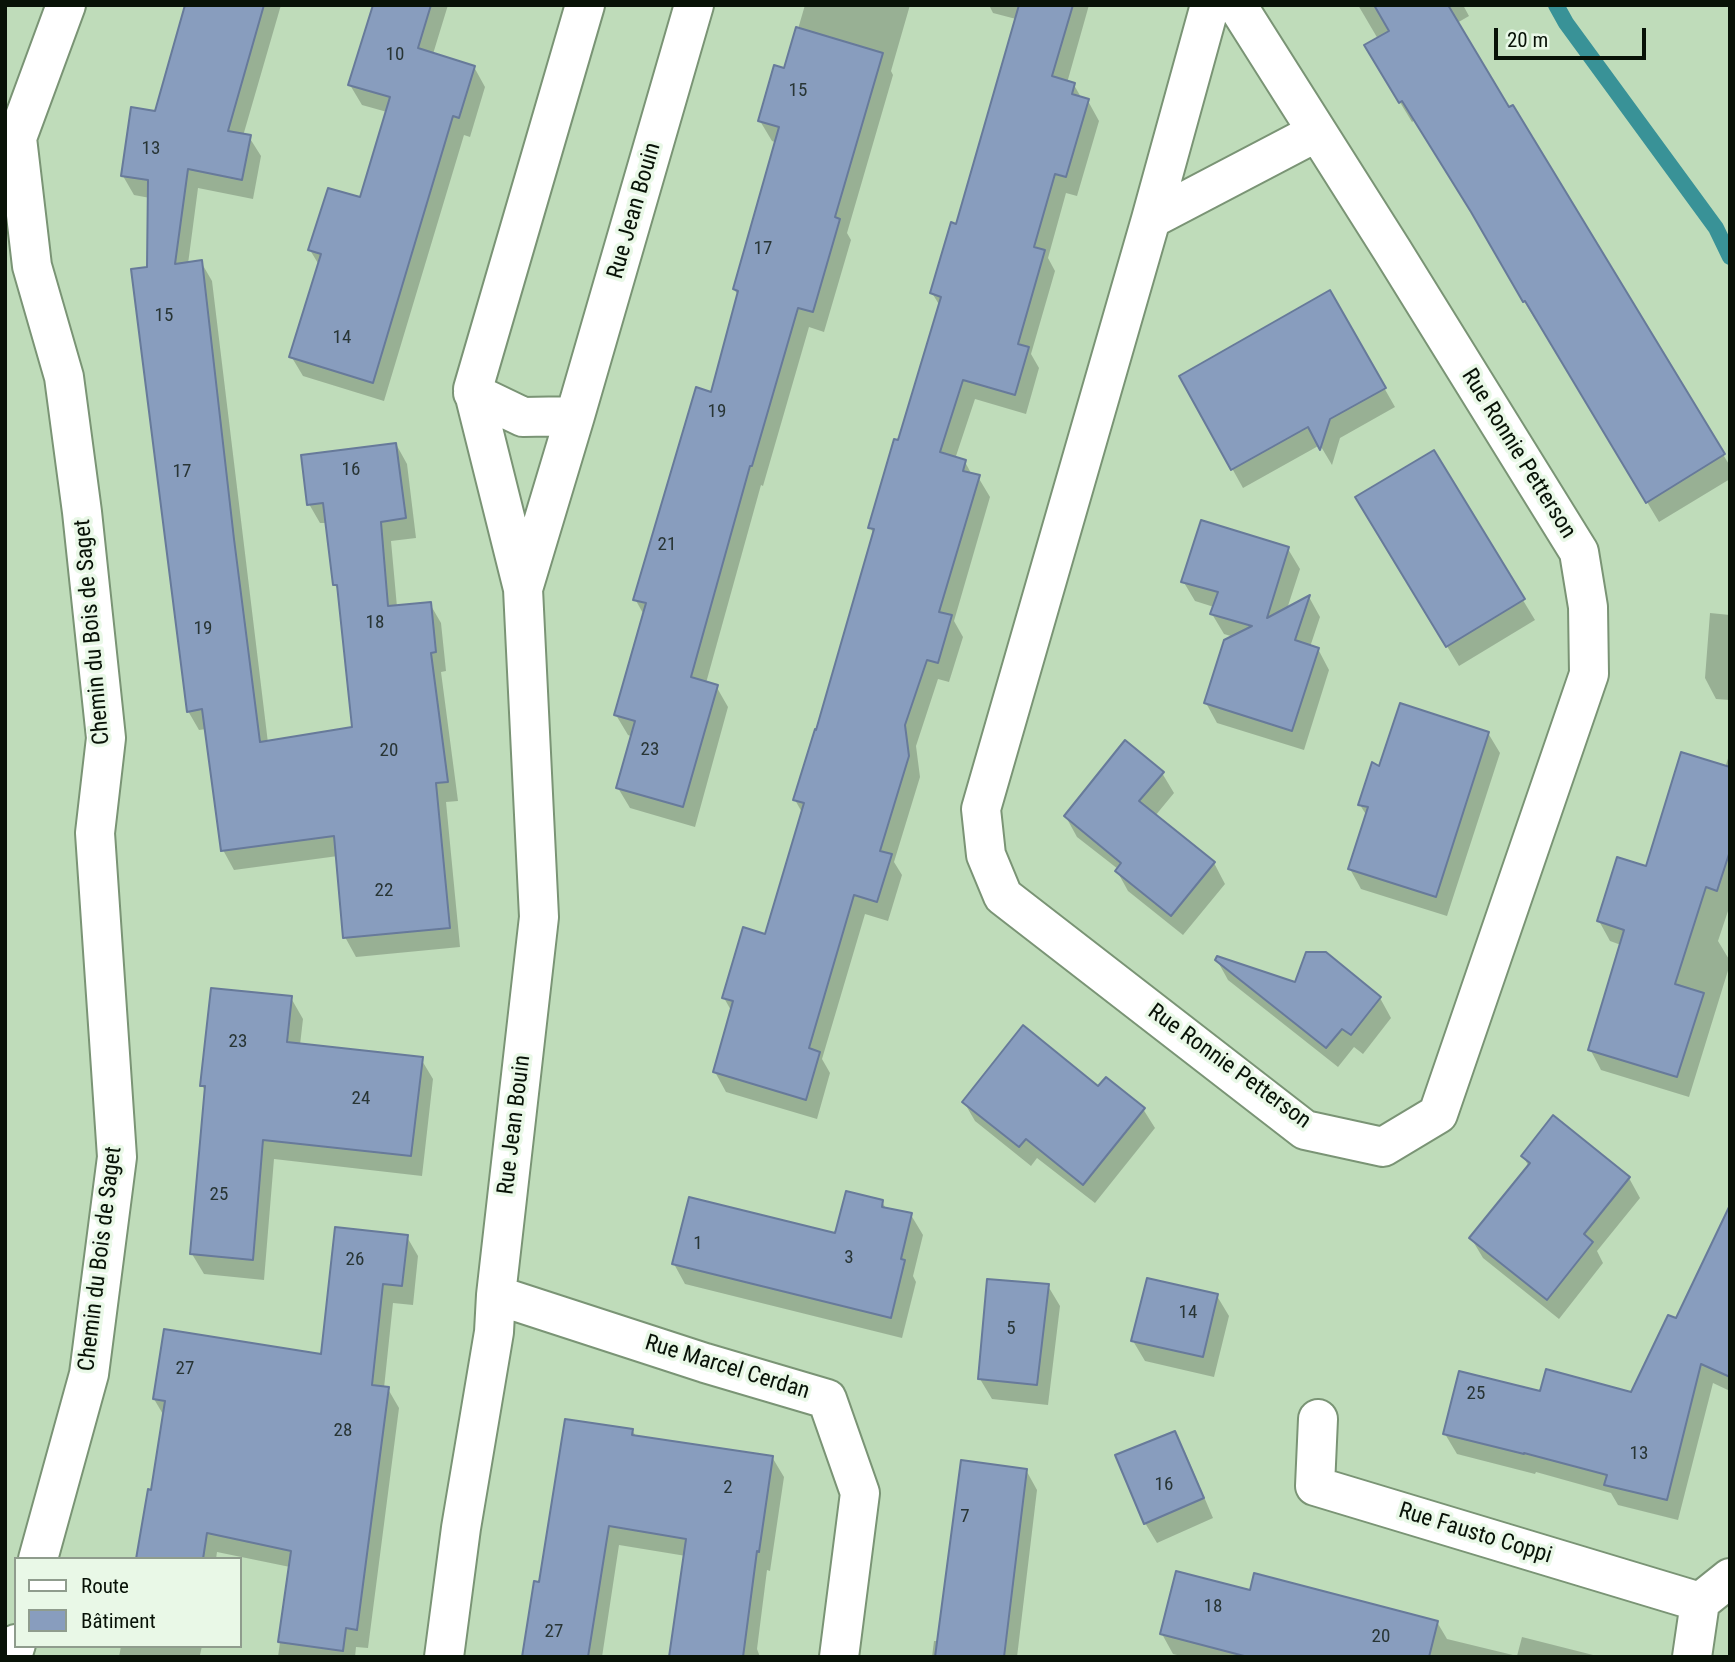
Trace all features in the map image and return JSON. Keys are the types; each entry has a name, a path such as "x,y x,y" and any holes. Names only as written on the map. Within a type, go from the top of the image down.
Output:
{"street":[{"name":"Chemin du Bois de Saget","path":"39,1557 89,1374 117,1157 95,833 106,738 82,512 64,377 32,265 17,138 66,5"},
{"name":"Rue Jean Bouin","path":"444,1657 461,1528 494,1332 539,917 523,589 472,389 585,5"},
{"name":"Rue Jean Bouin","path":"523,589 694,5"},
{"name":"Rue Ronnie Petterson","path":"1210,5 981,809 986,855 1003,896 1305,1129 1382,1147 1438,1114 1589,674 1588,607 1579,552 1237,5"},
{"path":"1151,219 1317,132"},
{"path":"473,393 523,417 575,416"},
{"name":"Rue Marcel Cerdan","path":"496,1295 705,1363 827,1399 860,1493 839,1657"},
{"name":"Rue Fausto Coppi","path":"1318,1419 1315,1486 1700,1602"},
{"path":"1692,1657 1700,1602 1730,1578"}],"building":[{"path":"185,5 264,5 228,131 251,135 242,180 188,169 175,264 202,260 260,742 352,727 337,585 333,585 323,503 307,505 301,455 396,443 406,518 381,522 388,606 431,602 436,652 431,653 448,782 436,783 450,928 343,938 334,836 221,851 202,709 187,712 131,269 147,267 148,180 121,176 131,107 155,111"},
{"path":"373,5 431,5 418,48 475,66 459,118 453,116 373,383 289,357 321,254 308,250 328,188 360,197 390,97 348,85"},
{"path":"1019,5 1073,5 1052,76 1075,83 1072,94 1089,99 1066,177 1055,174 1034,247 1045,250 1018,344 1029,347 1015,395 963,380 940,452 966,460 963,471 980,475 939,612 952,615 938,663 927,660 905,725 909,756 880,851 892,854 877,902 854,895 809,1048 820,1052 806,1100 713,1072 733,1001 722,998 743,927 765,934 804,803 793,800 874,529 868,528 941,297 930,293 951,222 956,224"},
{"path":"1374,5 1448,5 1509,107 1513,105 1725,454 1646,503 1471,212 1364,45 1389,31"},
{"path":"796,27 883,53 835,217 840,219 813,312 798,308 691,677 718,685 683,807 616,788 635,721 614,715 646,603 633,600 696,387 711,392 738,291 733,289 779,127 758,121 774,65 784,68"},
{"path":"1330,290 1386,388 1330,419 1320,450 1308,427 1231,470 1179,376"},
{"path":"1434,450 1525,599 1446,647 1355,497"},
{"path":"1201,520 1289,547 1267,618 1310,595 1295,640 1319,648 1292,731 1204,703 1224,640 1252,626 1210,614 1218,592 1181,582"},
{"path":"1400,703 1489,732 1436,897 1348,869 1368,807 1358,805 1372,762 1379,766"},
{"path":"1125,740 1164,772 1139,801 1215,862 1171,916 1115,871 1121,863 1064,816"},
{"path":"1681,752 1730,767 1730,851 1717,891 1706,887 1675,984 1704,993 1677,1077 1588,1050 1624,930 1597,921 1617,857 1646,866"},
{"path":"1306,952 1326,952 1381,997 1351,1035 1342,1029 1326,1048 1215,960 1217,956 1295,982"},
{"path":"211,988 292,996 287,1042 423,1057 411,1156 263,1140 253,1260 190,1254 205,1086 200,1086"},
{"path":"1023,1025 1098,1086 1106,1077 1145,1108 1083,1185 1026,1139 1019,1147 962,1102"},
{"path":"1553,1115 1630,1177 1584,1234 1593,1242 1547,1300 1469,1238 1530,1163 1521,1156"},
{"path":"846,1191 883,1200 882,1207 912,1213 901,1259 905,1260 891,1318 672,1264 689,1197 835,1233"},
{"path":"1730,1205 1730,1377 1701,1364 1667,1500 1604,1485 1607,1475 1443,1434 1459,1371 1540,1391 1546,1369 1631,1392 1668,1315 1676,1318"},
{"path":"335,1227 408,1235 402,1286 383,1284 372,1385 389,1387 357,1630 346,1628 343,1651 278,1642 291,1551 207,1533 203,1557 136,1557 148,1489 151,1490 165,1401 153,1399 164,1329 321,1354"},
{"path":"1147,1278 1218,1294 1203,1357 1131,1341"},
{"path":"987,1279 1049,1284 1037,1385 978,1379"},
{"path":"565,1419 633,1429 632,1435 773,1456 743,1657 669,1657 686,1539 609,1526 588,1657 522,1657 534,1581 539,1582"},
{"path":"1175,1431 1204,1498 1144,1524 1115,1455"},
{"path":"961,1460 1027,1469 1004,1657 935,1657"},
{"path":"1176,1571 1250,1590 1254,1573 1438,1621 1429,1657 1248,1657 1160,1634"}],"waterway":[{"path":"1556,5 1566,23 1716,228 1730,257"}]}
